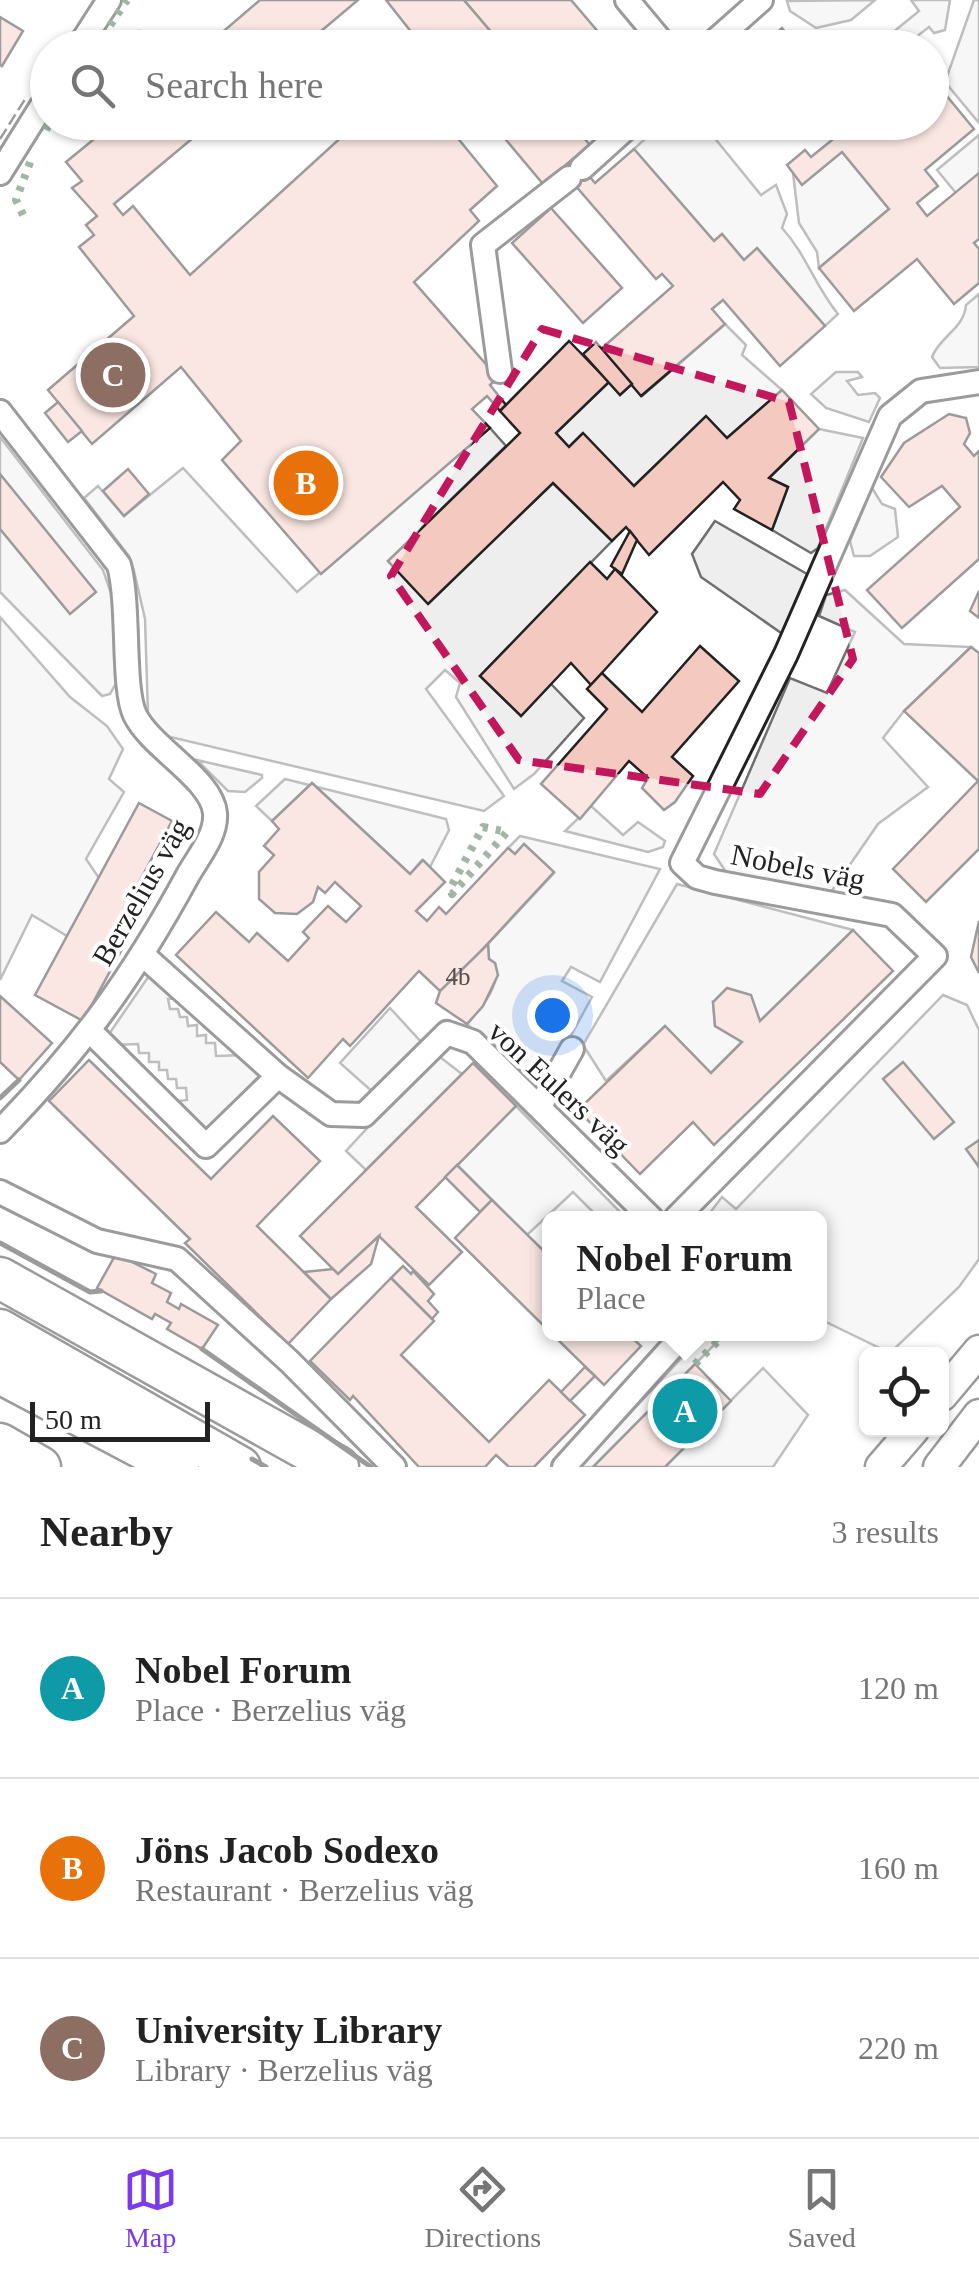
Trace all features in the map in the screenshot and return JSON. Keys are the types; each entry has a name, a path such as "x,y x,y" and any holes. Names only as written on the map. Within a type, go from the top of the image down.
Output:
{"highway":[{"path":"0,1278 324,1459"},
{"path":"0,1308 242,1437 324,1459"},
{"path":"0,1330 179,1449"},
{"path":"0,1373 179,1449 240,1467"},
{"path":"0,1402 115,1467"},
{"path":"0,1444 40,1467"}],"main road":[{"path":"949,1387 979,1351"},
{"path":"939,1467 979,1415"},
{"path":"881,1467 907,1437"}],"street":[{"path":"90,30 109,0"},
{"path":"628,0 652,30"},
{"path":"727,30 761,0"},
{"path":"0,174 30,125"},
{"path":"500,371 483,246 613,140"},
{"name":"Nobels väg","path":"683,1211 935,956 892,916 715,882 697,876 682,863 786,654 885,424 921,391 979,382"},
{"name":"Berzelius väg","path":"0,412 119,565 127,594 131,706 154,740 210,796 216,812 208,839 144,956 92,1032 0,1131"},
{"name":"von Eulers väg","path":"144,956 278,1076 331,1114 364,1115 447,1032 473,1042 644,1211"},
{"path":"92,1032 206,1146 278,1076"},
{"path":"540,1106 572,1049"},
{"path":"0,1192 96,1241 177,1259 290,1362 394,1467"},
{"path":"564,1467 678,1341"}],"highlighted area":[{"path":"542,329 789,402 853,659 760,794 519,760 391,576"}],"shaded area":[{"path":"875,0 851,20 816,28 790,11 787,1"},
{"path":"911,0 950,0 945,30 896,30 919,11"},
{"path":"974,0 979,0 979,123 949,87 949,71"},
{"path":"979,135 979,174 956,193 937,170"},
{"path":"644,140 716,140 761,195 776,185 787,214 782,228 838,314 825,326 758,249 744,260 722,234 714,241 634,149"},
{"path":"842,152 889,209 819,268 817,252 799,223 793,173"},
{"path":"979,294 979,367 940,368 932,357 961,320 966,305"},
{"path":"725,324 746,345 742,355 782,390 727,438 706,417 634,486 582,434 569,447 556,433 609,382 620,395 632,384 642,396"},
{"path":"836,372 858,372 862,377 847,381 858,395 875,393 880,398 869,422 826,408 811,394"},
{"path":"490,428 506,446 388,561 429,603 553,483 612,541 480,676 521,716 551,684 584,718 534,774 514,789 456,697 460,683 445,670 426,689 504,796 484,811 166,736 148,715 145,619 129,556 84,498 98,486 124,516 183,468 297,592"},
{"path":"819,429 863,438 818,548 811,553 772,530 788,487 769,478"},
{"path":"0,437 103,570 113,599 117,682 110,694 102,696 0,592"},
{"path":"872,488 882,504 895,509 898,537 870,556 854,556 850,541"},
{"path":"715,521 807,574 784,635 701,577 692,554"},
{"path":"845,590 904,644 971,647 904,711 883,738 928,787 878,824 829,895 728,875 714,854 790,678 827,693 855,632 819,616 826,595"},
{"path":"0,617 70,697 107,726 123,749 109,779 124,792 86,859 99,878 67,936 32,915 0,980"},
{"path":"197,760 262,778 245,792 228,791"},
{"path":"285,779 310,785 272,821 256,806"},
{"path":"316,787 446,819 449,830 430,867 422,860 410,874"},
{"path":"591,806 623,835 638,822 665,841 663,847 648,852 565,831"},
{"path":"520,836 660,869 600,982 571,967 562,981 592,997 540,1092 467,1024 496,980 488,944 554,873 524,844 515,854 508,848"},
{"path":"677,884 853,930 760,1021 713,1002 715,1026 742,1042 711,1073 665,1026 606,1081 583,1045"},
{"path":"153,970 182,998 168,999 170,1009 178,1009 180,1017 187,1017 188,1026 197,1025 197,1036 206,1035 206,1043 215,1043 216,1056 244,1055 262,1073 206,1131 171,1102 187,1100 186,1088 177,1088 176,1079 168,1079 167,1070 159,1070 159,1062 149,1062 149,1053 139,1053 138,1044 113,1045 107,1037"},
{"path":"943,995 967,1005 979,1030 979,1259 959,1287 896,1347 878,1347 827,1322 827,1211 711,1211 722,1197 736,1209"},
{"path":"390,1008 423,1044 375,1094 340,1063"},
{"path":"436,1054 462,1074 366,1170 346,1151"},
{"path":"516,1106 619,1211 592,1211 573,1192 553,1211 542,1211 542,1221 527,1235 457,1165"},
{"path":"697,1341 718,1341 593,1467 580,1467"},
{"path":"763,1368 808,1415 773,1467 665,1467"}],"building":[{"path":"260,0 358,0 322,30 225,30"},
{"path":"386,0 464,0 490,30 410,30"},
{"path":"464,0 571,0 597,30 490,30"},
{"path":"0,17 23,31 2,66 0,65"},
{"path":"949,99 974,129 925,170 938,186 917,203 927,216 979,173 979,239 974,243 979,249 979,283 954,304 917,259 854,311 819,268 889,209 842,152 802,185 787,165 805,150 811,157 832,140 949,140"},
{"path":"93,140 190,140 114,204 123,215 133,206 190,275 338,140 459,140 497,186 470,210 479,221 414,282 498,378 490,385 506,405 500,411 487,396 472,409 490,428 321,574 222,460 241,441 181,367 92,444 48,390 134,316 79,247 94,235 86,225 97,216 72,188 82,181 66,162"},
{"path":"506,140 586,140 590,145 543,184"},
{"path":"634,149 714,241 722,234 744,260 757,248 825,326 780,366 723,300 712,309 725,324 641,396 601,349 673,286 662,274 656,279 561,169 574,158 595,183"},
{"path":"551,208 622,288 583,323 512,243"},
{"path":"569,341 609,382 556,433 569,447 583,433 634,486 706,416 727,438 782,390 819,429 769,478 788,487 772,530 734,509 740,500 723,482 649,555 626,527 612,541 553,483 428,604 388,561 520,433 500,411"},
{"path":"596,342 632,384 620,395 583,354"},
{"path":"58,402 82,431 68,442 45,413"},
{"path":"949,414 966,418 970,433 964,444 974,456 979,451 979,559 902,628 867,590 960,507 942,486 909,507 881,477 904,443"},
{"path":"128,469 149,494 124,516 103,491"},
{"path":"0,474 96,592 70,614 0,529"},
{"path":"630,531 637,540 622,574 611,566"},
{"path":"590,562 607,579 615,569 657,612 591,685 571,663 521,716 480,676"},
{"path":"979,591 979,618 970,611"},
{"path":"700,646 739,681 672,757 693,776 675,802 664,810 642,788 648,778 629,761 580,819 541,784 607,709 587,689 602,673 642,712"},
{"path":"971,647 979,653 979,849 926,902 893,869 978,781 904,711"},
{"path":"312,783 410,874 423,860 445,882 416,911 427,921 439,907 446,914 508,848 515,854 524,844 554,872 442,993 419,971 350,1046 343,1039 308,1078 176,955 216,912 249,942 257,933 288,961 309,938 303,932 328,906 346,922 361,906 335,882 325,893 318,887 313,902 297,914 275,913 259,899 259,872 274,855 264,846 279,829 272,821"},
{"path":"139,803 172,821 124,910 139,918 83,1021 35,995"},
{"path":"979,921 979,973 971,957"},
{"path":"853,930 893,971 714,1145 693,1122 640,1174 578,1110 665,1026 711,1073 742,1042 715,1026 713,1002 727,988 751,995 760,1021"},
{"path":"488,944 489,959 495,963 498,975 483,1006 467,1024 436,1003 440,991"},
{"path":"0,996 52,1043 19,1080 0,1062"},
{"path":"89,1060 211,1179 273,1116 320,1161 257,1226 331,1299 288,1344 185,1243 190,1239 49,1101"},
{"path":"903,1062 954,1122 934,1139 883,1079"},
{"path":"473,1063 516,1106 416,1207 462,1252 429,1285 379,1236 338,1274 300,1236"},
{"path":"979,1140 979,1167 966,1149"},
{"path":"457,1165 492,1200 480,1212 445,1177"},
{"path":"492,1200 542,1249 542,1324 455,1238"},
{"path":"379,1236 371,1264 331,1299 304,1272 333,1269 338,1274"},
{"path":"116,1254 156,1274 152,1283 171,1293 167,1302 179,1309 181,1304 218,1325 202,1349 167,1329 171,1323 155,1314 152,1319 97,1288"},
{"path":"403,1266 434,1294 428,1301 438,1312 432,1319 391,1278"},
{"path":"391,1278 434,1321 401,1355 489,1442 549,1380 585,1415 534,1467 509,1467 496,1455 485,1467 419,1467 353,1396 350,1400 310,1361"},
{"path":"559,1341 636,1341 641,1346 604,1385"},
{"path":"695,1364 731,1401 665,1467 593,1467"},
{"path":"585,1367 595,1376 570,1401 561,1392"}],"hedge":[{"path":"107,30 127,0"},
{"path":"23,215 16,200 32,157"},
{"path":"483,827 507,832 452,894 451,887 483,827"},
{"path":"695,1364 718,1341"}],"fence":[{"path":"0,139 27,96"}],"wall":[{"path":"0,1098 19,1080"},
{"path":"0,1243 90,1292 101,1291"},
{"path":"202,1349 371,1467"},
{"path":"252,1459 266,1467"}],"place":[{"name":"University Library","path":"113,375"},
{"name":"Jöns Jacob Sodexo","path":"306,483"},
{"name":"Nobel Forum","path":"685,1411"}]}
